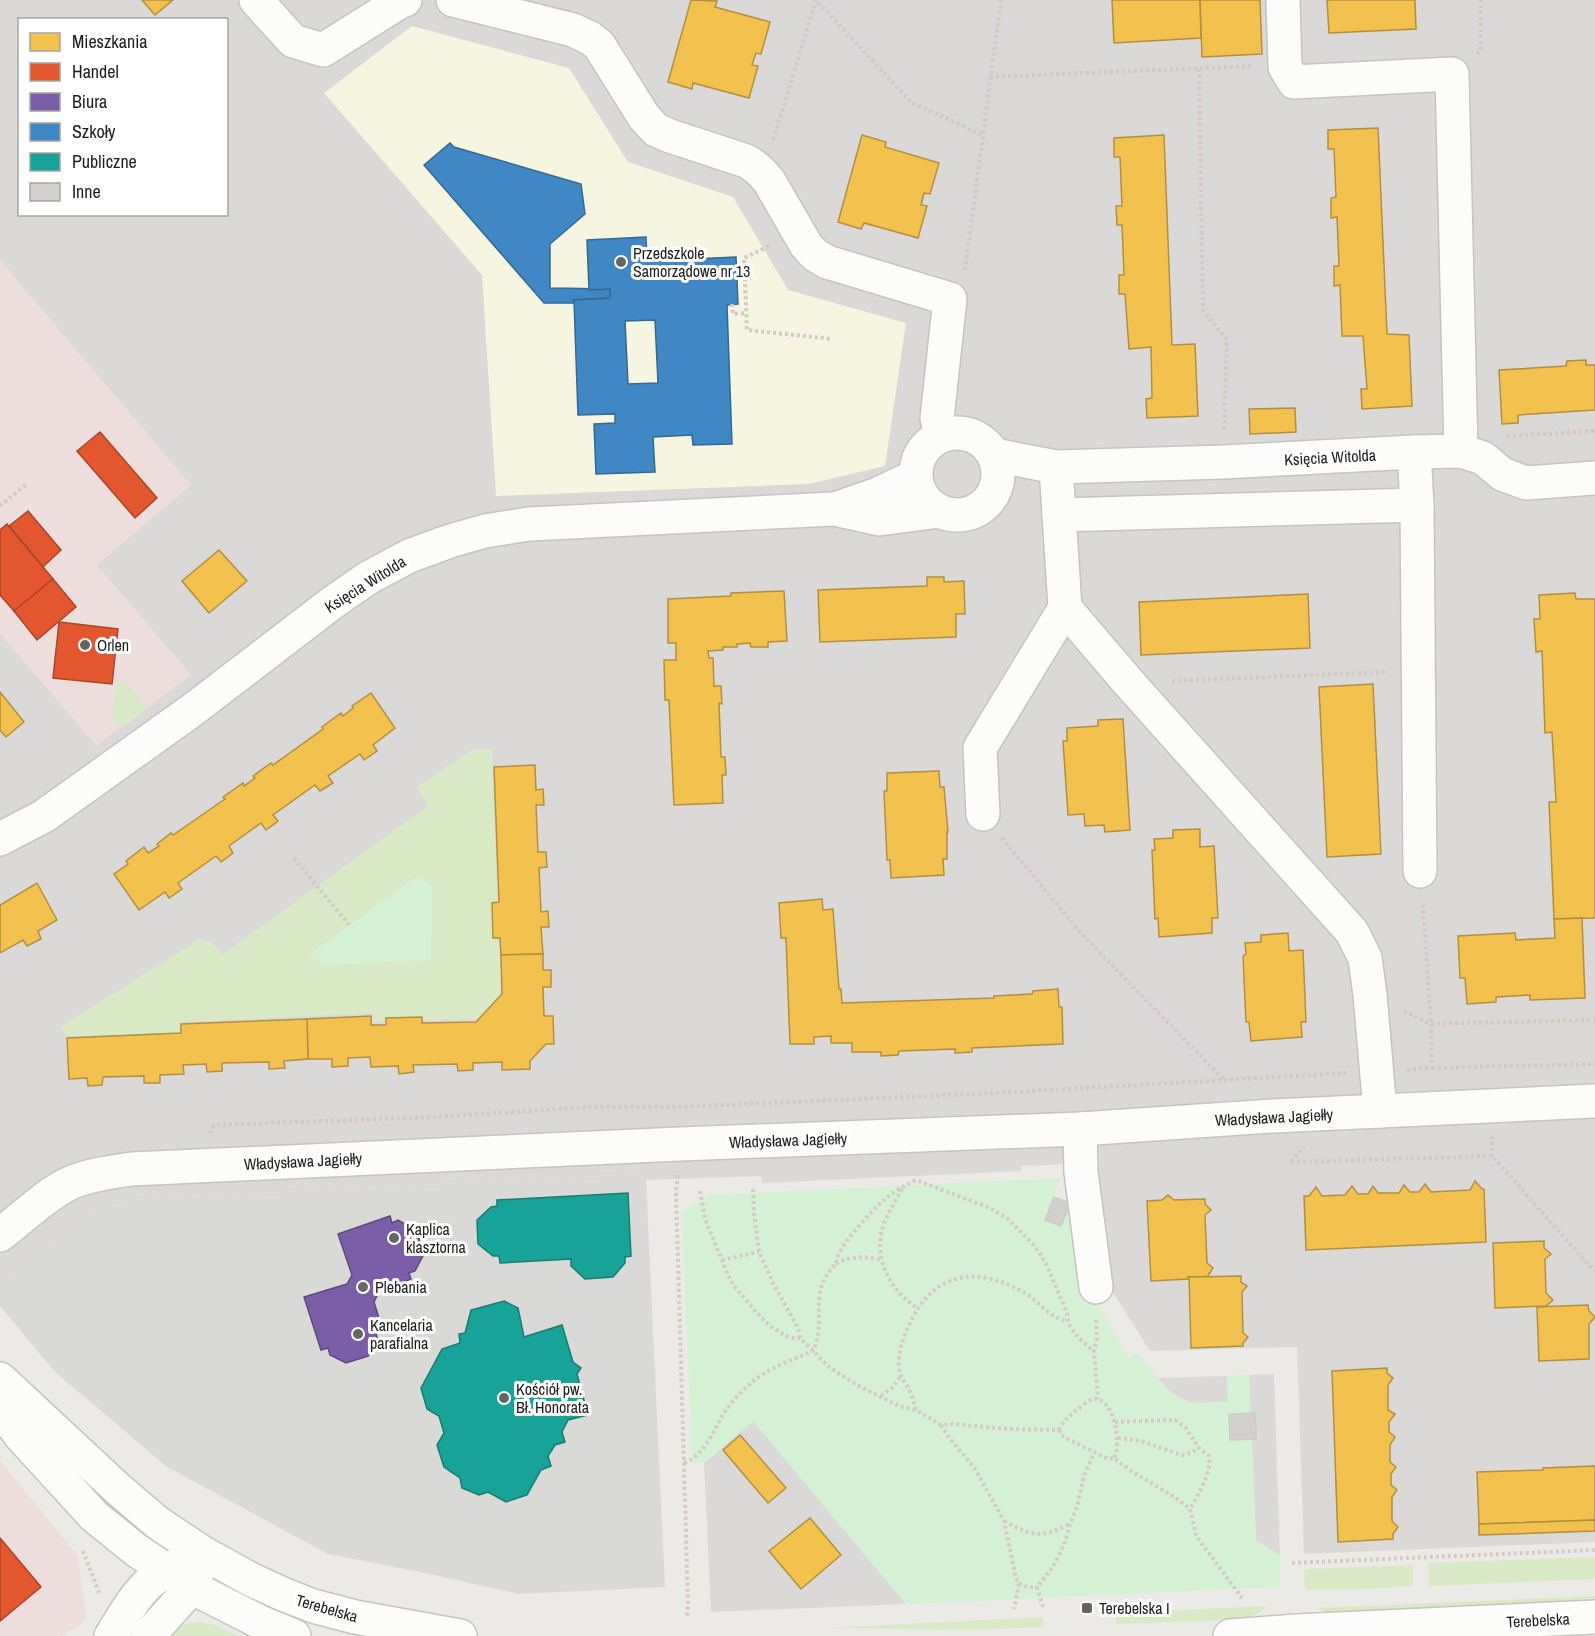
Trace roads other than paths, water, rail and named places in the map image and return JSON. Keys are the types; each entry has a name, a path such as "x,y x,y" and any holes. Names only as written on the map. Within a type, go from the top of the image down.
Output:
{"street":[{"path":"256,0 293,41 323,50 405,0"},
{"path":"453,0 573,30 590,38 605,52 644,117 656,130 746,161 763,172 806,245 815,255 827,262 950,299 938,418 941,436"},
{"path":"1283,0 1285,68 1294,82 1452,74 1461,445"},
{"path":"956,432 972,435 985,443 994,455 998,473 995,490 978,510 952,515 940,511 923,497 916,476 922,452 930,442 956,432"},
{"name":"Księcia Witolda","path":"994,455 1056,467 1223,462 1414,452 1461,445 1483,458 1502,474 1526,483 1595,478"},
{"path":"1414,452 1417,505 1420,871"},
{"path":"983,814 980,748 1065,608 1056,467"},
{"name":"Księcia Witolda","path":"995,490 1056,467"},
{"name":"Księcia Witolda","path":"834,509 878,494 916,476"},
{"path":"1059,515 1417,505"},
{"name":"Księcia Witolda","path":"0,839 44,816 182,717 368,578 409,556 450,541 485,531 529,524 834,509 879,519 940,511"},
{"path":"1065,608 1129,683 1352,932 1365,958 1380,1111"},
{"name":"Władysława Jagiełły","path":"0,1235 49,1196 69,1184 99,1174 132,1169 680,1144 1080,1129 1273,1116 1595,1101"},
{"path":"1080,1129 1081,1172 1096,1287"},
{"name":"Terebelska","path":"0,1378 118,1489 158,1522 203,1553 252,1580 313,1606 366,1619 460,1636"},
{"path":"0,1408 20,1435 94,1516 136,1550 193,1588 260,1622 294,1636"},
{"path":"94,1516 118,1553 125,1574 121,1621"},
{"path":"121,1621 147,1585 165,1570 203,1553"},
{"path":"121,1621 186,1594 193,1588 203,1553"},
{"name":"Terebelska","path":"1230,1636 1595,1617"}],"place":[{"name":"Przedszkole Samorządowe nr 13","path":"621,262"},
{"name":"Orlen","path":"85,645"},
{"name":"Kaplica klasztorna","path":"394,1238"},
{"name":"Plebania","path":"363,1287"},
{"name":"Kancelaria parafialna","path":"358,1334"},
{"name":"Kościół pw. Bł. Honorata","path":"504,1398"},
{"name":"Terebelska I","path":"1087,1608"}]}
